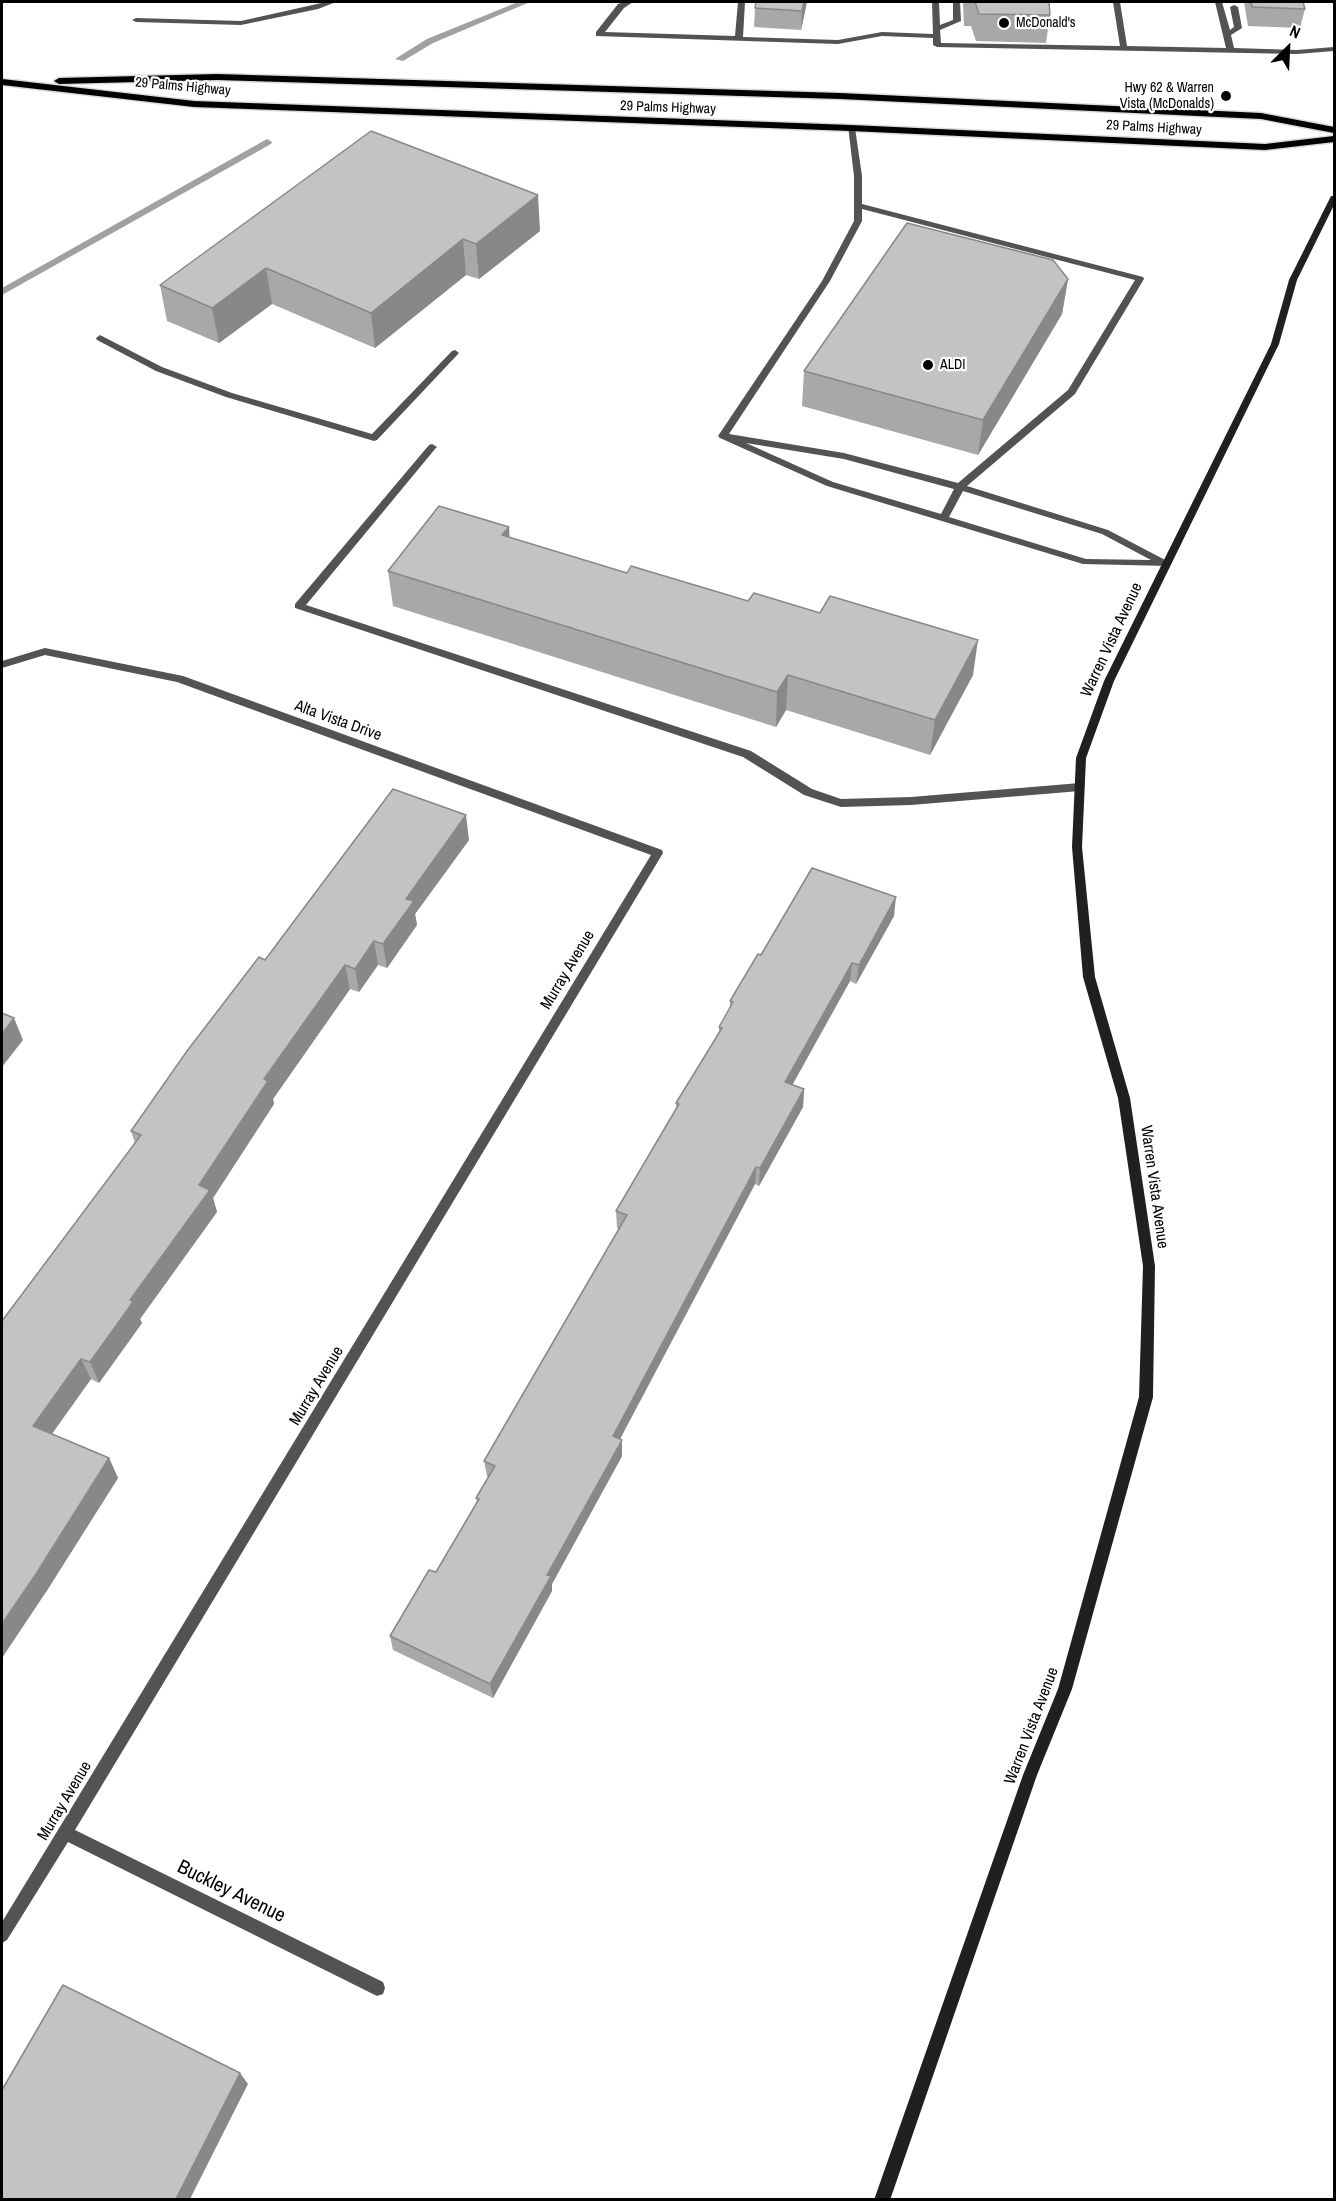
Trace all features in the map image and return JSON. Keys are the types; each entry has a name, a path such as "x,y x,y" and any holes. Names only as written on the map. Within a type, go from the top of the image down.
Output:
{"main road":[{"name":"29 Palms Highway","path":"2,82 217,77 828,96 1261,116 1335,130"},
{"name":"29 Palms Highway","path":"2,82 194,104 851,128 1265,147 1335,139"}],"street":[{"path":"136,20 240,23 332,2"},
{"path":"629,2 621,6 599,34 838,42 882,34 937,33 957,21 957,2"},
{"path":"739,37 742,2"},
{"path":"935,2 938,45 1298,52 1335,49"},
{"path":"1117,2 1124,49"},
{"path":"1219,2 1231,51"},
{"path":"1226,35 1238,28 1234,7"},
{"path":"723,436 826,281 858,221 858,176 851,128"},
{"name":"Warren Vista Avenue","path":"882,2199 1030,1774 1065,1689 1146,1397 1149,1266 1125,1098 1089,977 1077,847 1081,758 1108,681 1275,344 1293,280 1335,198"},
{"path":"858,206 1140,279 1072,392 960,487 944,517"},
{"path":"100,338 159,369 219,391 374,438 455,353"},
{"path":"723,436 844,456 960,487 1105,532 1166,564"},
{"path":"723,436 830,484 1086,562 1166,564"},
{"path":"432,447 299,606 747,754 808,792 841,803 911,801 1080,787"},
{"name":"Alta Vista Drive","path":"2,665 45,651 179,679 658,853"},
{"name":"Murray Avenue","path":"2,1935 658,853"},
{"name":"Buckley Avenue","path":"65,1833 377,1988"}],"building":[{"path":"756,2 804,2 802,11 755,8"},
{"path":"975,2 1049,2 1050,15 979,14"},
{"path":"1251,2 1303,2 1305,9 1252,7"},
{"path":"371,131 538,195 476,244 463,239 371,313 266,268 212,308 160,285"},
{"path":"907,223 1053,260 1068,279 983,420 804,371"},
{"path":"439,506 509,527 502,535 627,573 631,566 748,601 754,593 820,613 830,596 978,640 935,720 788,675 777,692 388,571"},
{"path":"393,789 466,815 406,899 414,901 383,944 374,941 355,969 345,965 264,1079 268,1081 199,1185 210,1190 130,1300 133,1302 90,1362 81,1359 33,1426 109,1458 2,1624 2,1321 141,1135 131,1131 187,1051 259,957 265,960"},
{"path":"812,868 896,897 859,965 852,963 785,1082 804,1089 760,1168 756,1167 613,1436 622,1440 547,1575 551,1576 490,1684 390,1636 429,1570 436,1572 479,1499 476,1498 495,1466 484,1461 627,1215 616,1211 679,1104 676,1103 722,1028 719,1027 733,1002 730,1001 758,954 761,955"},
{"path":"2,1013 14,1018 2,1034"},
{"path":"63,1985 240,2073 176,2199 2,2199 2,2090"}],"waterway":[{"path":"400,59 430,41 525,2"},
{"path":"2,292 267,142"}],"place":[{"name":"McDonald's","path":"1004,23"},
{"name":"Hwy 62 & Warren Vista (McDonalds)","path":"1226,96"},
{"name":"ALDI","path":"928,365"}]}
